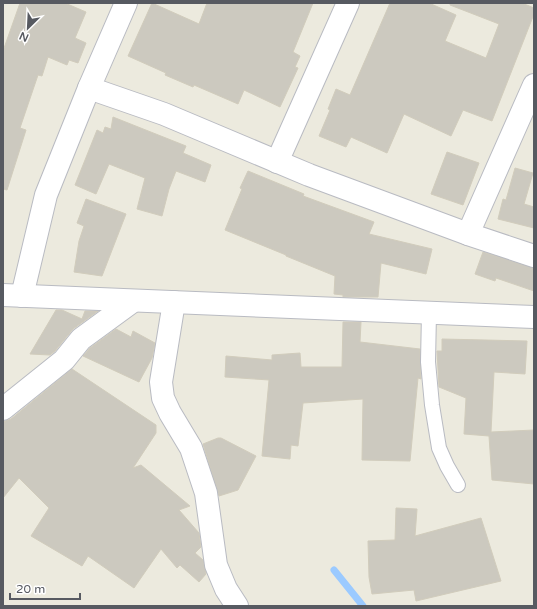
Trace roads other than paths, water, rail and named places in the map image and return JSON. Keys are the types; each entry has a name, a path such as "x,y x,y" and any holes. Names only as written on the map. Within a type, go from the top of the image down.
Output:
{"street":[{"path":"126,3 89,88 46,195 12,296 534,317"},
{"path":"277,162 348,3"},
{"path":"468,234 534,85"},
{"path":"89,88 164,114 309,175 468,234 534,256"},
{"path":"3,409 64,360 81,339 132,301"},
{"path":"174,302 161,382 163,398 170,413 191,448 206,493 216,566 226,589 237,606"}],"lane":[{"path":"429,313 428,362 432,405 439,448 458,485"}],"waterway":[{"path":"334,570 363,606"}]}
